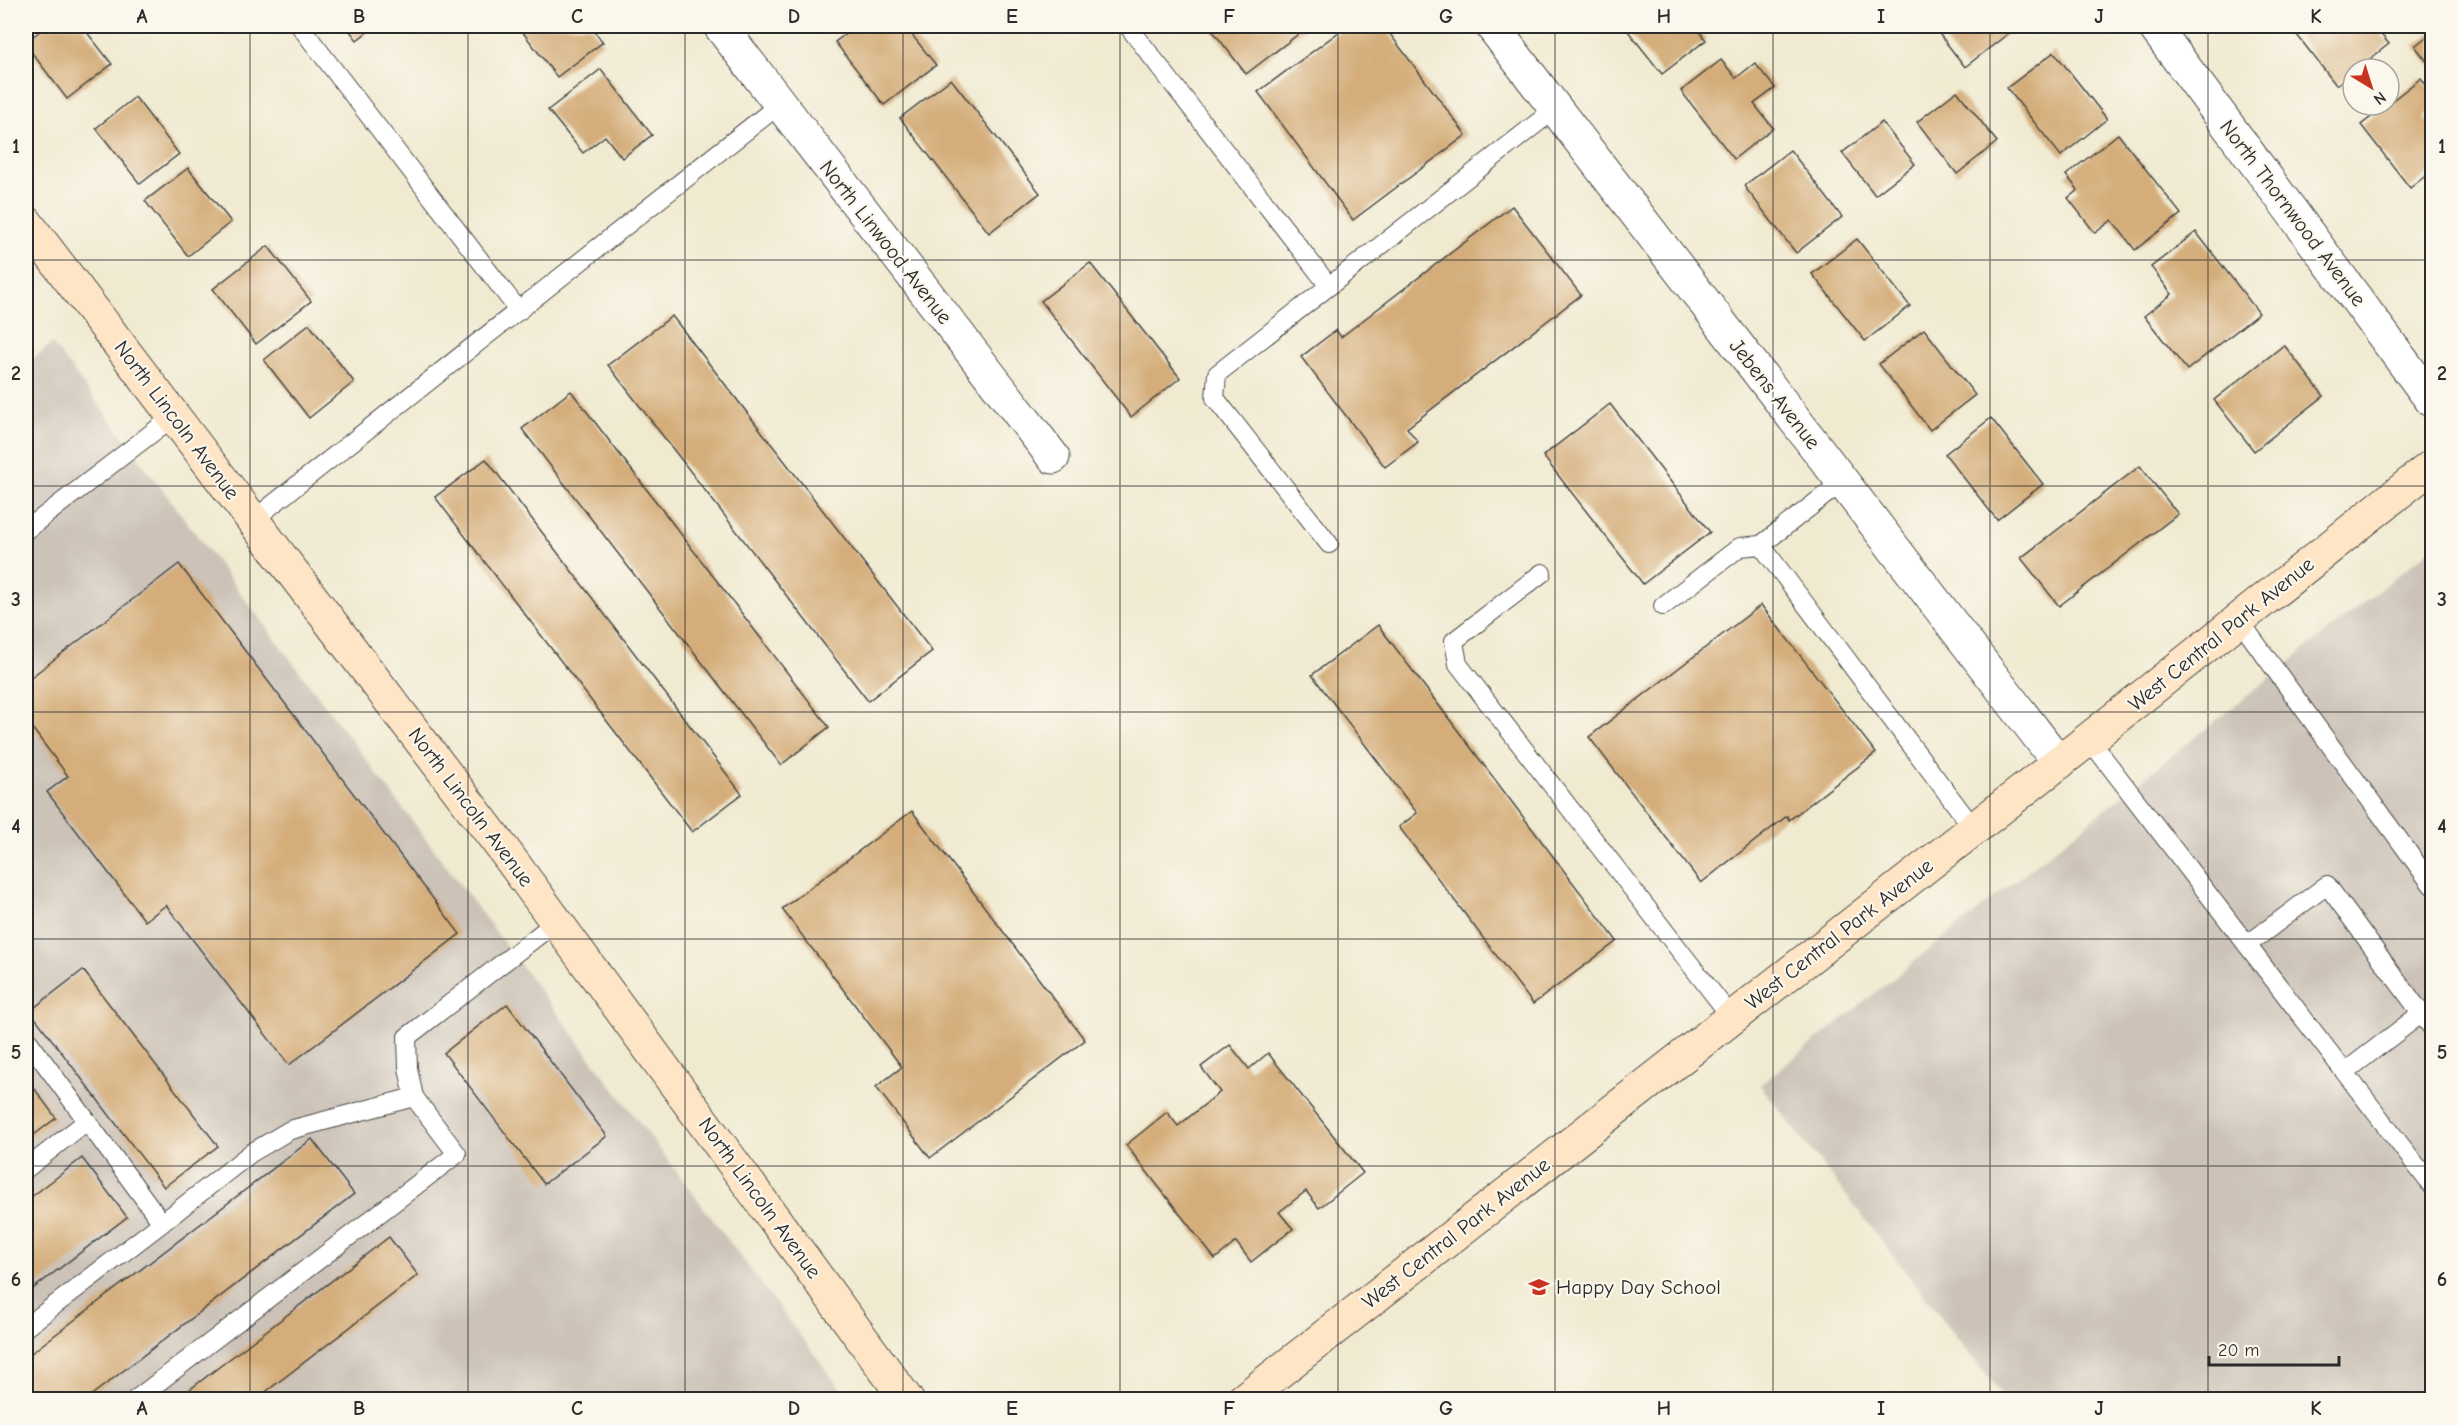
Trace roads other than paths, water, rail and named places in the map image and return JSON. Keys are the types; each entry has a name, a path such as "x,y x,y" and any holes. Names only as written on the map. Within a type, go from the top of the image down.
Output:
{"street":[{"name":"North Linwood Avenue","path":"720,26 1053,457"},
{"name":"Jebens Avenue","path":"1492,26 2059,763"},
{"name":"North Thornwood Avenue","path":"2154,26 2433,400"},
{"name":"North Lincoln Avenue","path":"26,222 557,921 907,1400"},
{"name":"West Central Park Avenue","path":"1243,1400 2059,763 2433,466"}],"lane":[{"path":"300,26 519,311"},
{"path":"1128,26 1329,286"},
{"path":"253,520 780,104"},
{"path":"1329,544 1215,398 1217,374 1555,109"},
{"path":"26,530 174,416"},
{"path":"1663,606 1740,547 1761,545 1842,482"},
{"path":"1761,545 1974,829"},
{"path":"1542,573 1454,641 1458,664 1732,1018"},
{"path":"2239,620 2433,885"},
{"path":"2089,739 2433,1186"},
{"path":"2247,945 2327,885 2427,1020 2345,1072"},
{"path":"135,1400 457,1154 414,1097 408,1068 407,1037 557,921"},
{"path":"26,1038 162,1223"},
{"path":"26,1327 251,1153 290,1130 414,1097"},
{"path":"26,1169 87,1120"}],"place":[{"name":"Happy Day School","path":"1539,1287"}]}
